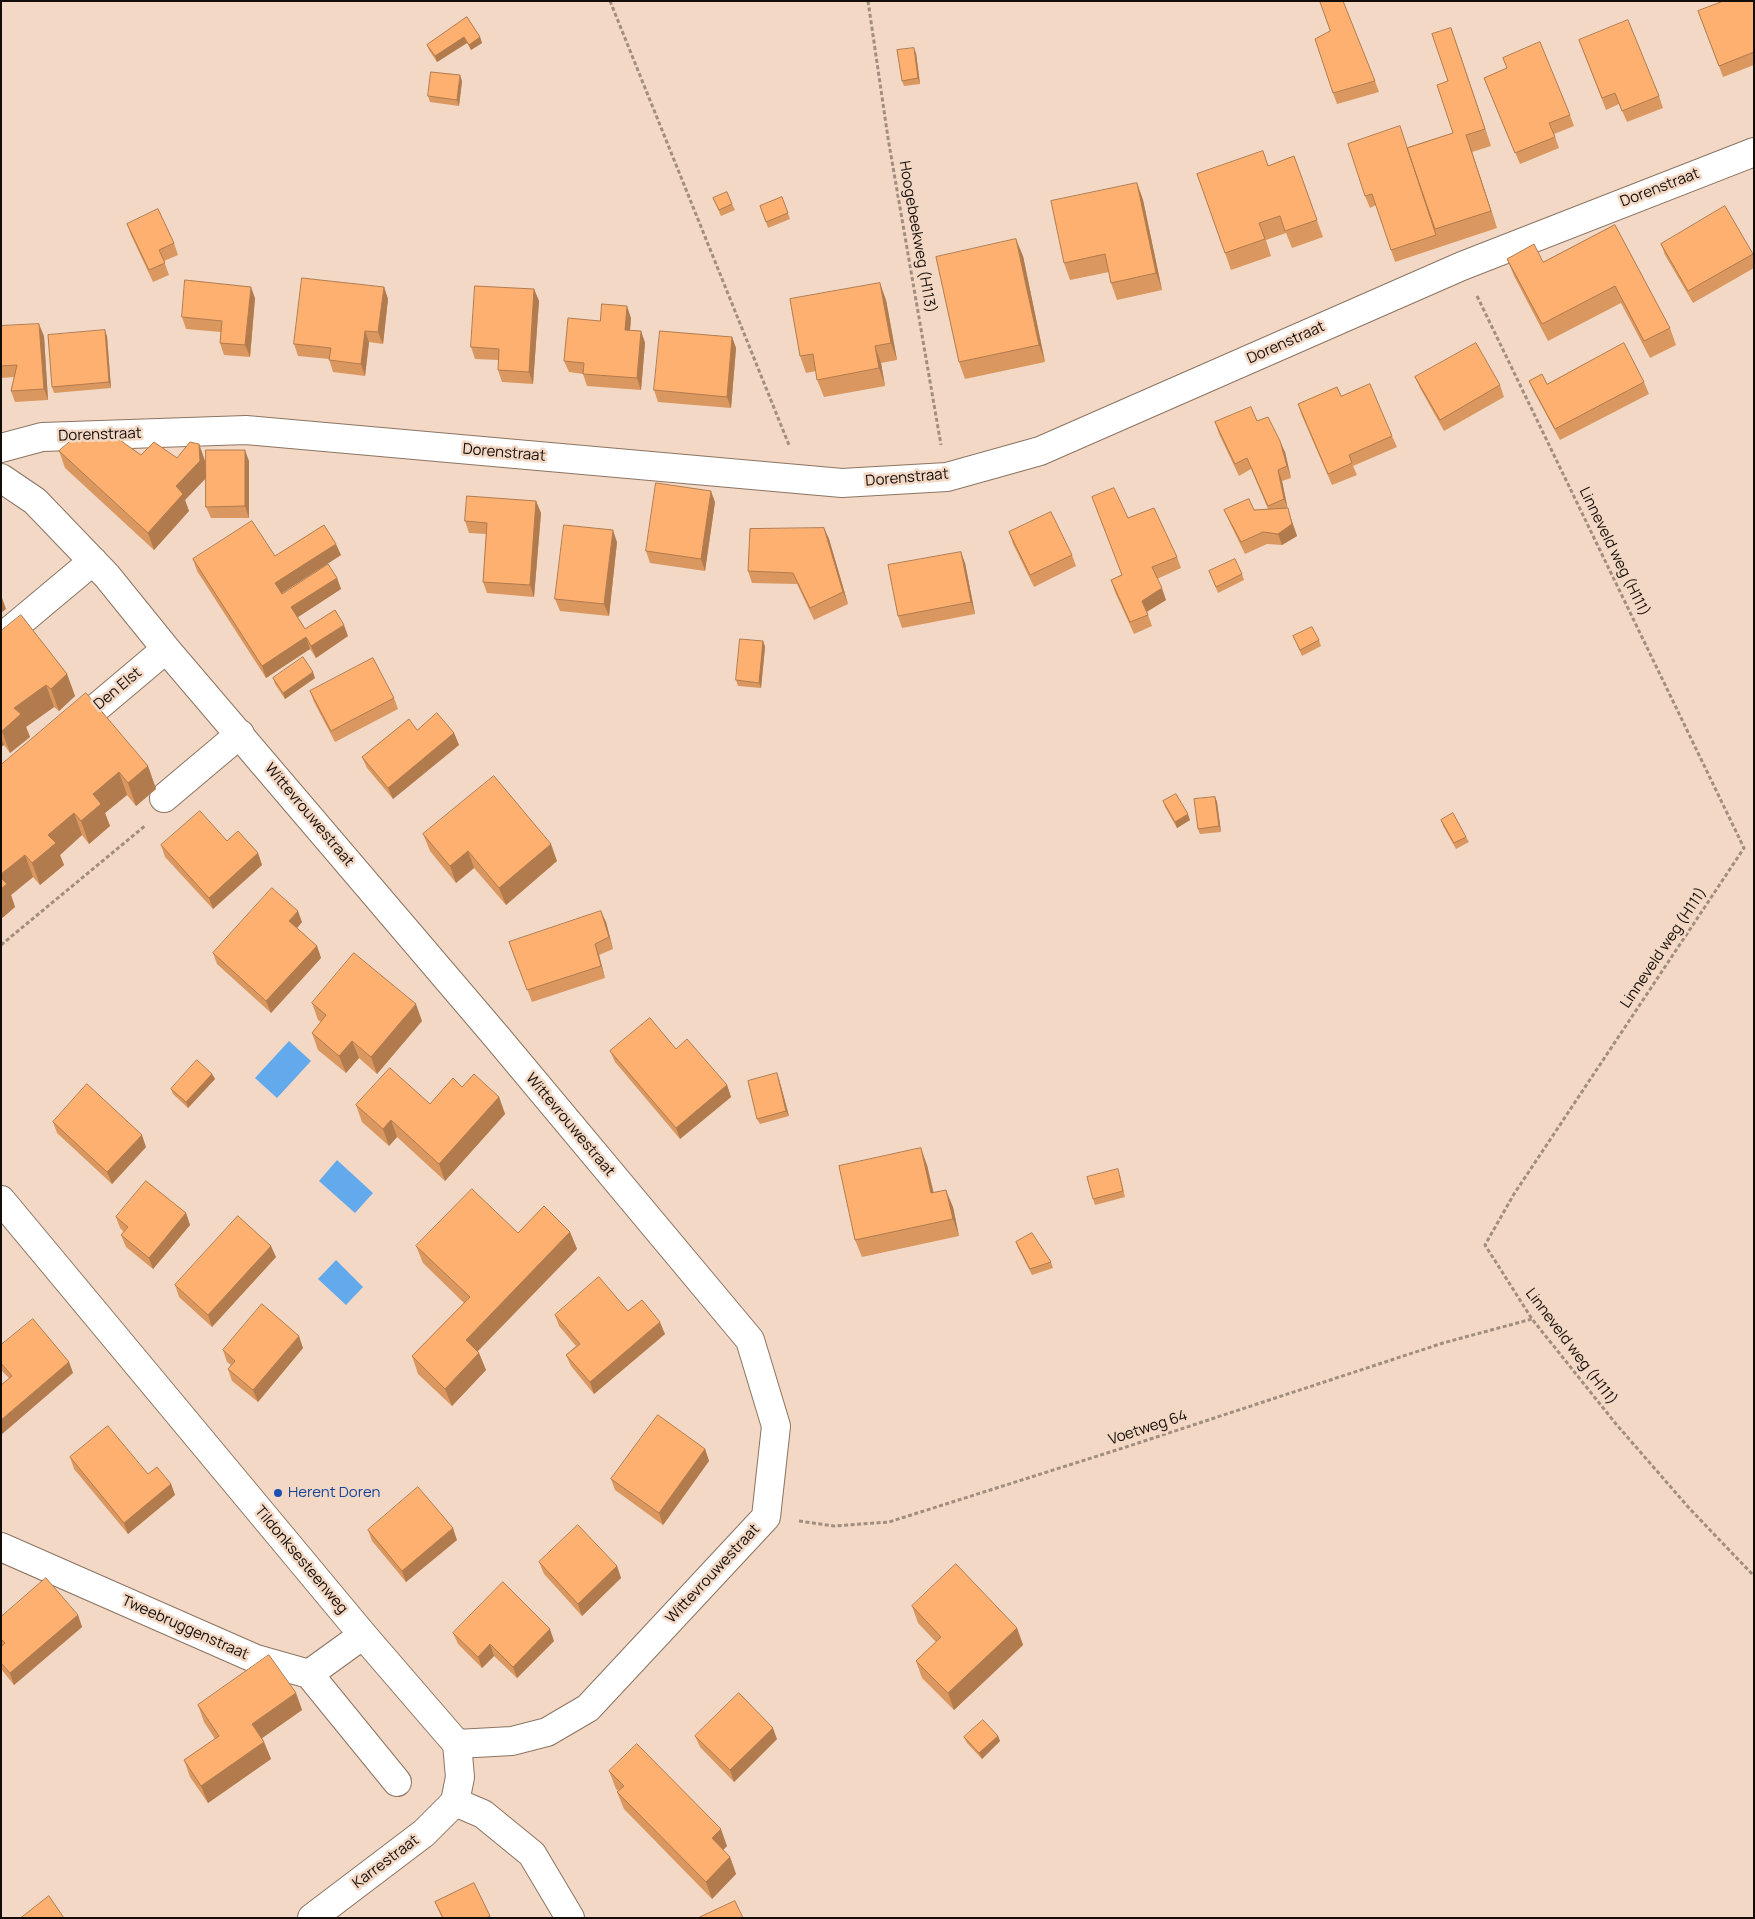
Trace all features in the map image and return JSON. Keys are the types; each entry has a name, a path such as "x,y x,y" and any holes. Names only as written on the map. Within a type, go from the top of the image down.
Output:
{"street":[{"name":"Dorenstraat","path":"1,448 42,438 246,430 842,483 947,477 1040,451 1462,266 1754,152"},
{"name":"Wittevrouwestraat","path":"1,478 34,501 93,561 490,1029 750,1340 776,1426 766,1517 588,1708 547,1732 512,1741 456,1744"},
{"path":"1,638 93,561"},
{"name":"Den Elst","path":"54,743 166,649"},
{"path":"164,798 240,734"},
{"name":"Tildonksesteenweg","path":"1,1200 456,1744"},
{"name":"Tweebruggenstraat","path":"1,1547 256,1659 309,1674"},
{"path":"364,1635 309,1674 397,1782"},
{"path":"456,1744 460,1777 455,1802 483,1814 532,1854 570,1918"},
{"name":"Karrestraat","path":"312,1918 424,1833 455,1802"}],"path":[{"path":"610,1 804,480"},
{"name":"Hoogebeekweg (H113)","path":"868,1 888,138 947,477"},
{"name":"Linneveld weg (H111)","path":"1462,266 1744,848 1514,1194 1485,1245 1532,1319 1622,1431 1689,1508 1754,1576"},
{"path":"1,945 167,807 164,798"},
{"name":"Voetweg 64","path":"766,1517 834,1526 889,1522 1443,1343 1532,1319"}],"water":[{"path":"289,1041 311,1061 277,1098 255,1078"},
{"path":"337,1160 373,1193 355,1213 319,1181"},
{"path":"336,1260 363,1287 346,1305 318,1279"}],"building":[{"path":"1320,1 1343,1 1375,81 1333,93 1315,39 1330,31"},
{"path":"1724,1 1754,1 1754,52 1719,66 1698,11"},
{"path":"467,17 480,37 469,45 464,37 435,56 427,45"},
{"path":"1628,20 1659,96 1622,111 1615,93 1602,98 1579,40"},
{"path":"1451,28 1485,129 1466,135 1491,211 1435,229 1407,148 1453,133 1437,85 1448,81 1432,34"},
{"path":"1540,42 1570,115 1549,123 1555,137 1515,153 1484,78 1507,68 1503,58"},
{"path":"914,48 918,78 902,81 897,50"},
{"path":"431,72 460,75 457,100 428,96"},
{"path":"1400,126 1436,235 1391,250 1372,194 1365,196 1348,144"},
{"path":"1263,151 1268,166 1294,156 1317,220 1285,231 1280,216 1259,223 1265,239 1225,253 1197,174"},
{"path":"1137,183 1156,273 1111,283 1105,254 1064,263 1051,201"},
{"path":"727,192 732,204 719,210 713,198"},
{"path":"782,197 788,213 766,222 760,206"},
{"path":"1725,206 1753,254 1688,291 1661,244"},
{"path":"158,209 174,243 159,250 165,263 149,270 127,224"},
{"path":"1615,225 1670,328 1644,341 1615,286 1542,324 1507,259 1534,244 1543,262"},
{"path":"1016,239 1039,345 959,362 936,257"},
{"path":"302,278 384,287 378,332 365,331 361,364 329,360 331,348 294,344"},
{"path":"185,280 251,287 245,345 220,343 222,321 182,317"},
{"path":"880,283 891,343 875,346 879,368 817,380 813,354 800,356 790,299"},
{"path":"475,286 534,289 529,372 498,370 499,349 471,347"},
{"path":"602,304 627,306 625,330 641,331 637,378 583,374 584,363 564,361 568,318 600,321"},
{"path":"39,324 44,389 11,391 17,365 1,366 1,326"},
{"path":"105,330 109,382 52,387 48,335"},
{"path":"660,331 732,337 727,397 654,390"},
{"path":"1476,343 1500,385 1440,420 1415,377"},
{"path":"1624,343 1644,382 1555,429 1529,381 1542,374 1547,384"},
{"path":"1370,384 1392,436 1349,455 1352,463 1328,474 1298,404 1337,387 1341,396"},
{"path":"1251,407 1257,421 1268,417 1280,441 1287,466 1278,470 1284,499 1268,506 1247,458 1235,464 1215,422"},
{"path":"78,435 117,438 141,455 154,442 177,458 190,442 199,444 200,461 176,486 183,494 148,533 59,451"},
{"path":"206,450 245,450 245,506 206,507"},
{"path":"656,483 711,491 701,559 646,551"},
{"path":"1114,488 1128,518 1154,508 1177,557 1152,567 1162,588 1142,601 1148,615 1130,622 1111,580 1122,575 1092,497"},
{"path":"467,496 536,501 530,585 483,582 487,523 465,521"},
{"path":"1249,499 1254,510 1288,508 1292,524 1278,534 1263,532 1241,542 1224,510"},
{"path":"1051,512 1072,555 1030,575 1009,532"},
{"path":"252,521 275,556 324,525 336,544 275,583 282,594 328,564 337,578 291,607 305,629 335,610 344,625 311,646 306,637 262,666 193,559"},
{"path":"564,525 613,530 604,604 555,599"},
{"path":"824,528 843,592 810,608 793,573 748,571 750,529"},
{"path":"961,552 971,602 898,616 888,565"},
{"path":"1235,559 1242,574 1216,587 1209,571"},
{"path":"21,615 67,674 51,689 46,685 14,708 21,714 2,731 1,631"},
{"path":"1312,627 1319,640 1300,650 1293,636"},
{"path":"740,639 763,641 759,683 736,680"},
{"path":"303,657 313,672 283,693 273,678"},
{"path":"373,658 394,698 331,731 310,691"},
{"path":"86,693 148,766 128,783 119,772 93,794 101,804 81,821 74,813 48,835 56,843 32,863 25,855 1,874 1,765"},
{"path":"437,713 454,733 388,788 362,757 409,719 417,730"},
{"path":"494,776 551,844 499,888 468,851 450,866 423,834"},
{"path":"1176,794 1188,814 1175,822 1163,801"},
{"path":"1215,797 1219,826 1198,829 1194,799"},
{"path":"200,811 227,841 238,831 258,853 209,898 161,845"},
{"path":"1453,813 1466,837 1454,843 1441,820"},
{"path":"1,878 7,884 1,889"},
{"path":"272,888 298,911 289,921 317,946 266,1001 213,953"},
{"path":"601,911 609,937 595,944 601,966 527,990 509,942"},
{"path":"354,953 416,1004 371,1057 352,1041 339,1056 312,1033 326,1015 312,1003"},
{"path":"650,1018 676,1049 687,1039 727,1085 676,1128 610,1051"},
{"path":"197,1060 212,1074 186,1102 171,1089"},
{"path":"390,1068 430,1104 453,1078 462,1087 474,1074 499,1097 439,1164 391,1120 383,1129 356,1105"},
{"path":"777,1073 786,1111 757,1119 748,1081"},
{"path":"87,1084 142,1135 107,1172 53,1122"},
{"path":"921,1148 931,1193 946,1190 953,1219 855,1240 839,1166"},
{"path":"1118,1169 1123,1191 1093,1199 1087,1177"},
{"path":"146,1181 186,1213 149,1258 121,1235 128,1227 116,1217"},
{"path":"472,1189 518,1233 544,1206 570,1232 466,1340 479,1353 445,1389 412,1356 470,1297 416,1246"},
{"path":"238,1216 271,1246 208,1315 175,1285"},
{"path":"1032,1233 1051,1262 1030,1269 1016,1242"},
{"path":"599,1277 628,1311 642,1300 660,1322 590,1382 566,1355 580,1344 555,1315"},
{"path":"262,1304 299,1336 253,1390 228,1369 235,1361 223,1350"},
{"path":"33,1319 69,1362 1,1420 1,1385 12,1376 1,1363 1,1345"},
{"path":"658,1415 705,1449 659,1513 611,1479"},
{"path":"108,1426 148,1474 157,1467 171,1484 124,1523 70,1457"},
{"path":"418,1487 453,1528 402,1571 368,1530"},
{"path":"578,1525 617,1566 578,1604 539,1562"},
{"path":"956,1564 1017,1628 948,1693 916,1661 941,1637 912,1606"},
{"path":"46,1578 78,1615 10,1673 1,1663 1,1647 5,1643 1,1639 1,1617"},
{"path":"503,1582 550,1629 513,1667 490,1644 478,1657 453,1633"},
{"path":"269,1655 296,1693 252,1724 264,1742 201,1786 184,1760 219,1736 198,1705"},
{"path":"739,1693 773,1728 730,1770 695,1736"},
{"path":"983,1720 998,1736 979,1753 964,1737"},
{"path":"637,1744 721,1829 712,1838 730,1857 706,1882 617,1792 624,1786 609,1771"},
{"path":"474,1883 490,1916 486,1918 443,1918 435,1902"},
{"path":"49,1896 64,1918 21,1918"},
{"path":"735,1901 743,1918 698,1918"}],"place":[{"name":"Herent Doren","path":"278,1493"}]}
